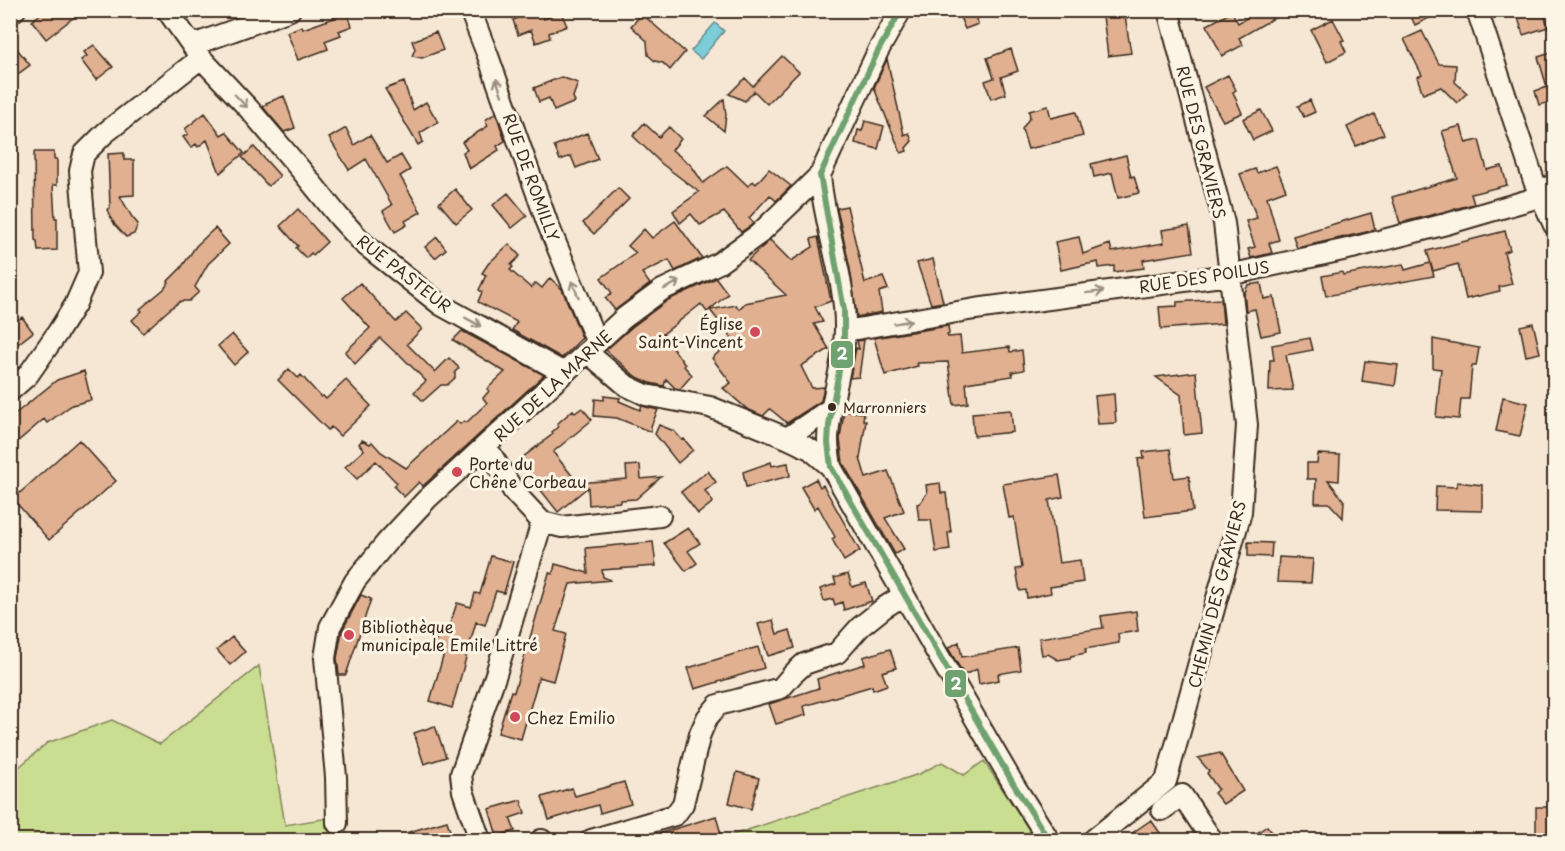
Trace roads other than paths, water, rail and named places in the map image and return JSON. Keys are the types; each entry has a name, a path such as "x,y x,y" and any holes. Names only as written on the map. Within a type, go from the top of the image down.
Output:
{"street":[{"path":"10,14 15,10"},
{"name":"RUE PASTEUR","path":"167,10 197,52 249,109 364,244 441,305 564,373"},
{"path":"10,391 28,375 58,332 75,305 89,273 80,171 84,154 197,52 290,10"},
{"name":"RUE DE ROMILLY","path":"470,10 592,347"},
{"name":"RUE DE LA MARNE","path":"337,823 336,777 325,658 330,627 355,580 427,499 624,318 662,290 719,263 759,234 820,175 878,51 901,10"},
{"name":"RUE DES GRAVIERS","path":"1168,10 1224,223 1229,275"},
{"path":"1477,10 1547,188 1554,225"},
{"path":"820,175 822,201 832,239 844,309 845,331 828,439 831,467 849,502 1014,785 1050,840"},
{"name":"RUE DES POILUS","path":"845,331 975,309 1229,275 1352,248 1450,223 1529,200 1547,188"},
{"name":"CHEMIN DES GRAVIERS","path":"1093,840 1166,781 1241,512 1247,425 1229,275"},
{"path":"592,347 627,386 646,395 710,407 810,449 831,467"},
{"path":"787,438 833,407"},
{"path":"486,446 514,492 542,522 562,527 660,516"},
{"path":"480,840 463,791 461,774 496,674 542,522"},
{"path":"591,840 675,815 682,804 700,734 707,718 718,705 781,688 804,664 837,653 860,627 904,595"},
{"path":"1162,810 1182,795 1212,840"}],"water":[{"path":"715,23 724,31 701,59 691,51"}],"place":[{"name":"Église Saint-Vincent","path":"755,332"},
{"name":"Marronniers","path":"832,407"},
{"name":"Porte du Chêne Corbeau","path":"457,472"},
{"name":"Bibliothèque municipale Emile Littré","path":"349,635"},
{"name":"Chez Emilio","path":"515,717"}]}
